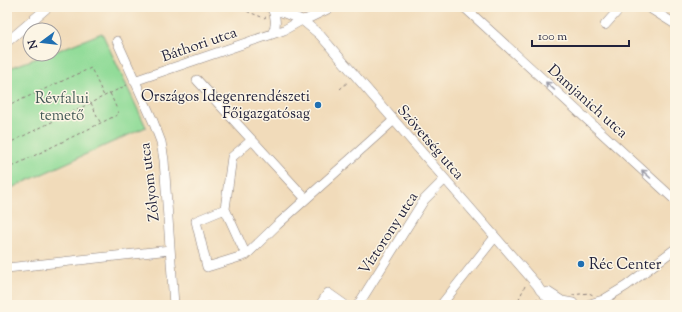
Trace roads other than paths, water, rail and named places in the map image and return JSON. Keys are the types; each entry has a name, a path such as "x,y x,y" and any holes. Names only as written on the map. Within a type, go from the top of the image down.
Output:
{"street":[{"path":"7,42 48,7"},
{"name":"Báthori utca","path":"134,81 289,28 302,20 308,19 332,7"},
{"name":"Damjanich utca","path":"464,7 675,200"},
{"path":"605,25 621,7"},
{"path":"648,7 675,24"},
{"path":"270,8 275,15 276,23 272,34"},
{"name":"Szövetség utca","path":"270,8 302,20 328,43 555,305"},
{"name":"Zólyom utca","path":"117,41 161,142 164,160 174,305"},
{"path":"197,80 306,199"},
{"path":"225,209 196,221 207,267 246,255 277,225 394,120"},
{"path":"246,255 225,209 232,157 252,140"},
{"name":"Víztorony utca","path":"358,305 424,200 445,179"},
{"path":"441,305 495,236"},
{"path":"593,301 603,300 626,286 675,249"},
{"path":"7,268 170,250"},
{"path":"608,305 626,286"},
{"path":"539,287 543,298 543,305"},
{"name":"Szövetség utca","path":"539,287 562,301 593,301"},
{"path":"320,305 328,293 345,305"}],"place":[{"name":"Országos Idegenrendészeti Főigazgatósag","path":"318,105"},
{"name":"Réc Center","path":"581,264"}],"park label":[{"name":"Révfalui temető","path":"62,106"}]}
